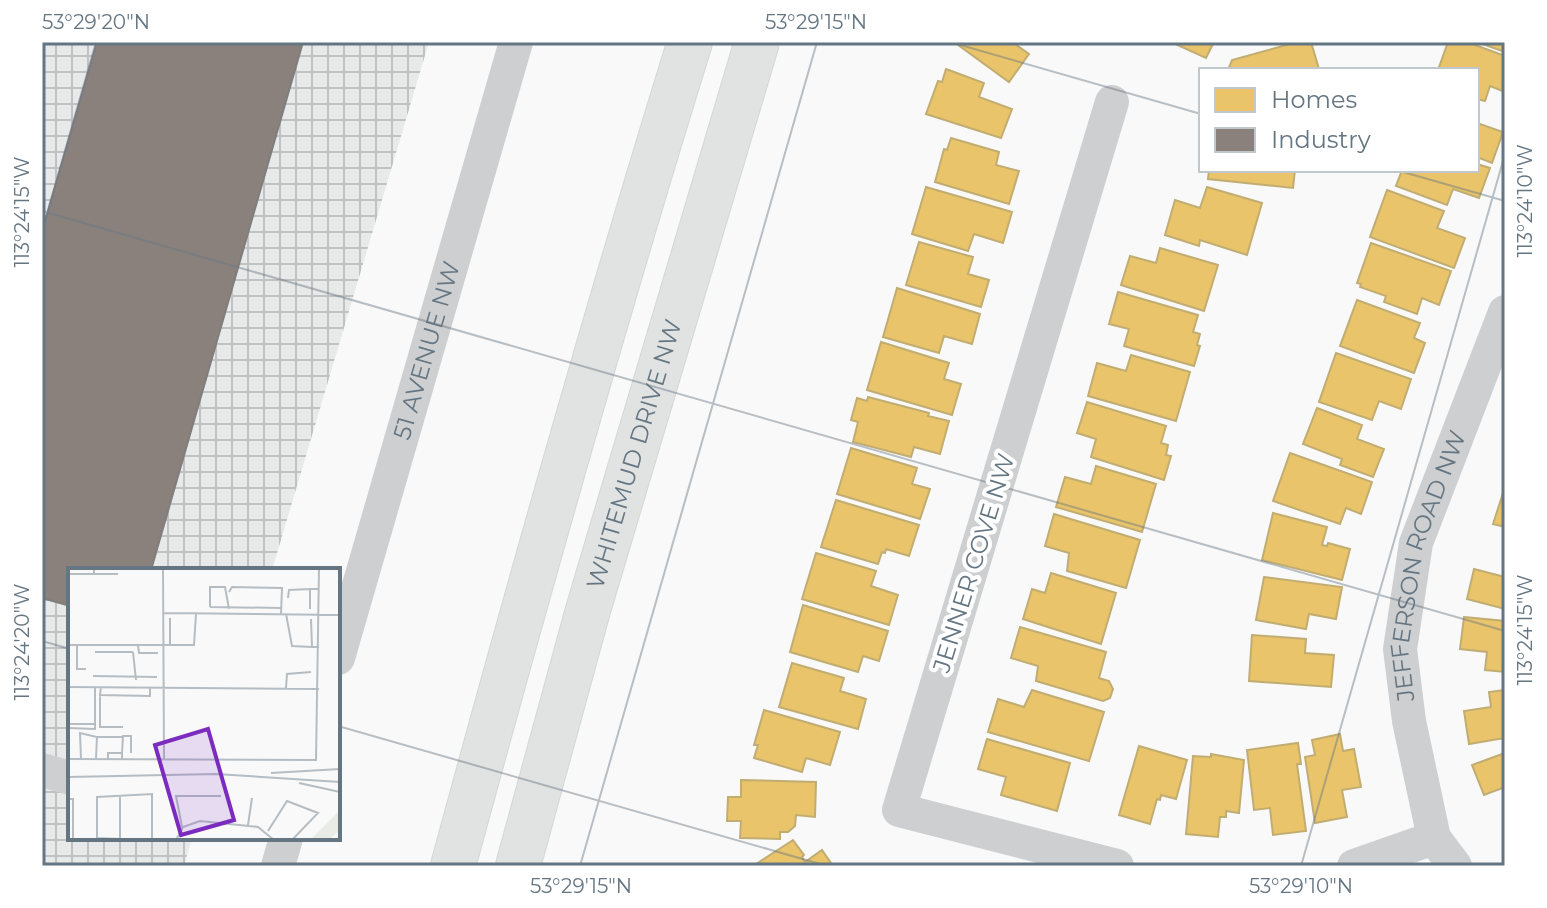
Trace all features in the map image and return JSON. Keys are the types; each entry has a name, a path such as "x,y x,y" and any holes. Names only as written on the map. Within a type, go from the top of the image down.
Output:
{"highway":[{"path":"453,866 587,386 690,42"},
{"name":"WHITEMUD DRIVE NW","path":"518,866 588,610 757,42"}],"street":[{"name":"51 AVENUE NW","path":"340,651 516,42"},
{"name":"JENNER COVE NW","path":"1112,102 899,810 1117,866"},
{"name":"JEFFERSON ROAD NW","path":"1455,866 1434,838 1409,721 1400,649 1416,543 1505,312"},
{"path":"42,770 68,777"},
{"path":"1354,866 1434,838"}],"shaded area":[{"path":"42,42 429,42 273,568 68,568 68,840 191,840 184,866 42,866"}],"building: Homes":[{"path":"954,42 1012,42 1029,54 1009,82"},
{"path":"1171,42 1214,42 1206,58"},
{"path":"1297,42 1311,42 1319,68 1229,68 1232,60"},
{"path":"1448,42 1467,42 1505,56 1505,92 1490,86 1485,101 1479,100 1479,68 1439,68"},
{"path":"1477,42 1505,42 1505,52"},
{"path":"946,69 984,83 979,97 1012,109 1001,138 926,114 938,81 942,82"},
{"path":"1479,124 1503,132 1492,163 1479,158"},
{"path":"951,138 999,152 996,165 1019,171 1009,204 935,182 944,149 947,150"},
{"path":"1479,165 1490,168 1479,198 1453,189 1447,205 1396,186 1401,172 1479,172"},
{"path":"1209,172 1295,172 1293,188 1208,179"},
{"path":"926,187 1012,212 1003,243 974,234 968,251 912,234"},
{"path":"1207,187 1262,203 1247,255 1200,240 1199,246 1165,235 1175,200 1200,208"},
{"path":"1387,190 1444,211 1437,228 1465,238 1454,268 1370,237"},
{"path":"919,242 973,257 968,274 989,280 981,307 906,285"},
{"path":"1371,243 1451,271 1439,305 1422,298 1417,314 1384,302 1386,296 1360,287 1361,284 1357,283"},
{"path":"1160,248 1218,265 1204,311 1121,285 1130,256 1156,263"},
{"path":"897,288 980,314 972,344 944,336 939,353 883,337"},
{"path":"1118,292 1198,315 1193,332 1200,334 1197,345 1200,346 1194,366 1124,346 1129,329 1109,324"},
{"path":"1357,300 1420,323 1414,338 1425,343 1414,373 1340,346"},
{"path":"881,342 949,363 944,379 961,384 952,415 867,390"},
{"path":"1336,353 1411,379 1401,409 1379,401 1372,420 1319,402"},
{"path":"1131,355 1190,372 1176,421 1088,396 1097,363 1126,371"},
{"path":"868,397 949,421 940,454 914,447 911,457 853,442 858,422 851,420 857,398 867,401"},
{"path":"1087,402 1166,426 1161,443 1168,445 1166,455 1171,456 1164,480 1091,457 1096,439 1077,433"},
{"path":"1317,408 1362,425 1357,439 1384,449 1373,477 1340,465 1342,459 1303,444"},
{"path":"851,448 917,468 912,484 930,489 920,519 837,494"},
{"path":"1290,453 1372,482 1361,514 1346,508 1340,524 1273,501"},
{"path":"1096,466 1156,484 1142,532 1056,507 1065,477 1091,484"},
{"path":"1505,494 1505,527 1493,524"},
{"path":"836,500 919,525 909,556 886,549 878,564 821,547"},
{"path":"1273,513 1327,527 1322,545 1327,546 1328,543 1350,549 1342,580 1262,560"},
{"path":"1054,514 1140,540 1126,588 1067,571 1069,553 1045,546"},
{"path":"816,553 876,571 871,586 898,595 889,625 802,599"},
{"path":"1474,569 1505,577 1505,609 1467,599"},
{"path":"1051,573 1116,593 1101,644 1023,619 1032,589 1045,593"},
{"path":"1264,577 1342,587 1336,619 1309,614 1306,629 1256,620"},
{"path":"803,605 888,631 879,661 863,656 858,672 790,652"},
{"path":"1464,617 1505,621 1505,672 1485,670 1487,652 1460,649"},
{"path":"1020,627 1106,652 1099,678 1109,681 1113,689 1110,698 1103,701 1036,681 1038,666 1011,658"},
{"path":"1252,635 1306,639 1305,653 1334,655 1331,687 1249,681"},
{"path":"792,663 844,678 840,691 866,699 858,729 779,707"},
{"path":"1032,690 1104,712 1089,761 988,732 998,699 1024,707"},
{"path":"1505,690 1505,738 1469,744 1464,711 1491,707 1489,692"},
{"path":"764,710 840,732 830,765 806,758 802,772 754,758 758,745 754,745"},
{"path":"1340,734 1343,751 1354,749 1361,787 1342,790 1347,817 1315,823 1305,757 1315,755 1312,740"},
{"path":"987,739 1070,763 1057,811 1001,795 1006,777 978,769"},
{"path":"1298,743 1301,764 1297,764 1306,831 1273,835 1270,808 1254,810 1247,750"},
{"path":"1139,746 1187,760 1176,799 1161,795 1150,824 1119,815"},
{"path":"1505,753 1505,787 1484,795 1472,765"},
{"path":"1211,754 1244,760 1239,813 1226,811 1226,817 1220,817 1218,837 1186,834 1193,756 1211,757"},
{"path":"741,780 816,782 815,817 796,815 795,826 788,832 780,832 780,839 740,838 741,821 727,821 728,797 741,797"},
{"path":"793,840 804,855 805,862 822,850 833,866 753,866"}],"building: Industry":[{"path":"97,42 303,42 152,568 68,568 68,605 42,598 42,232"}]}
